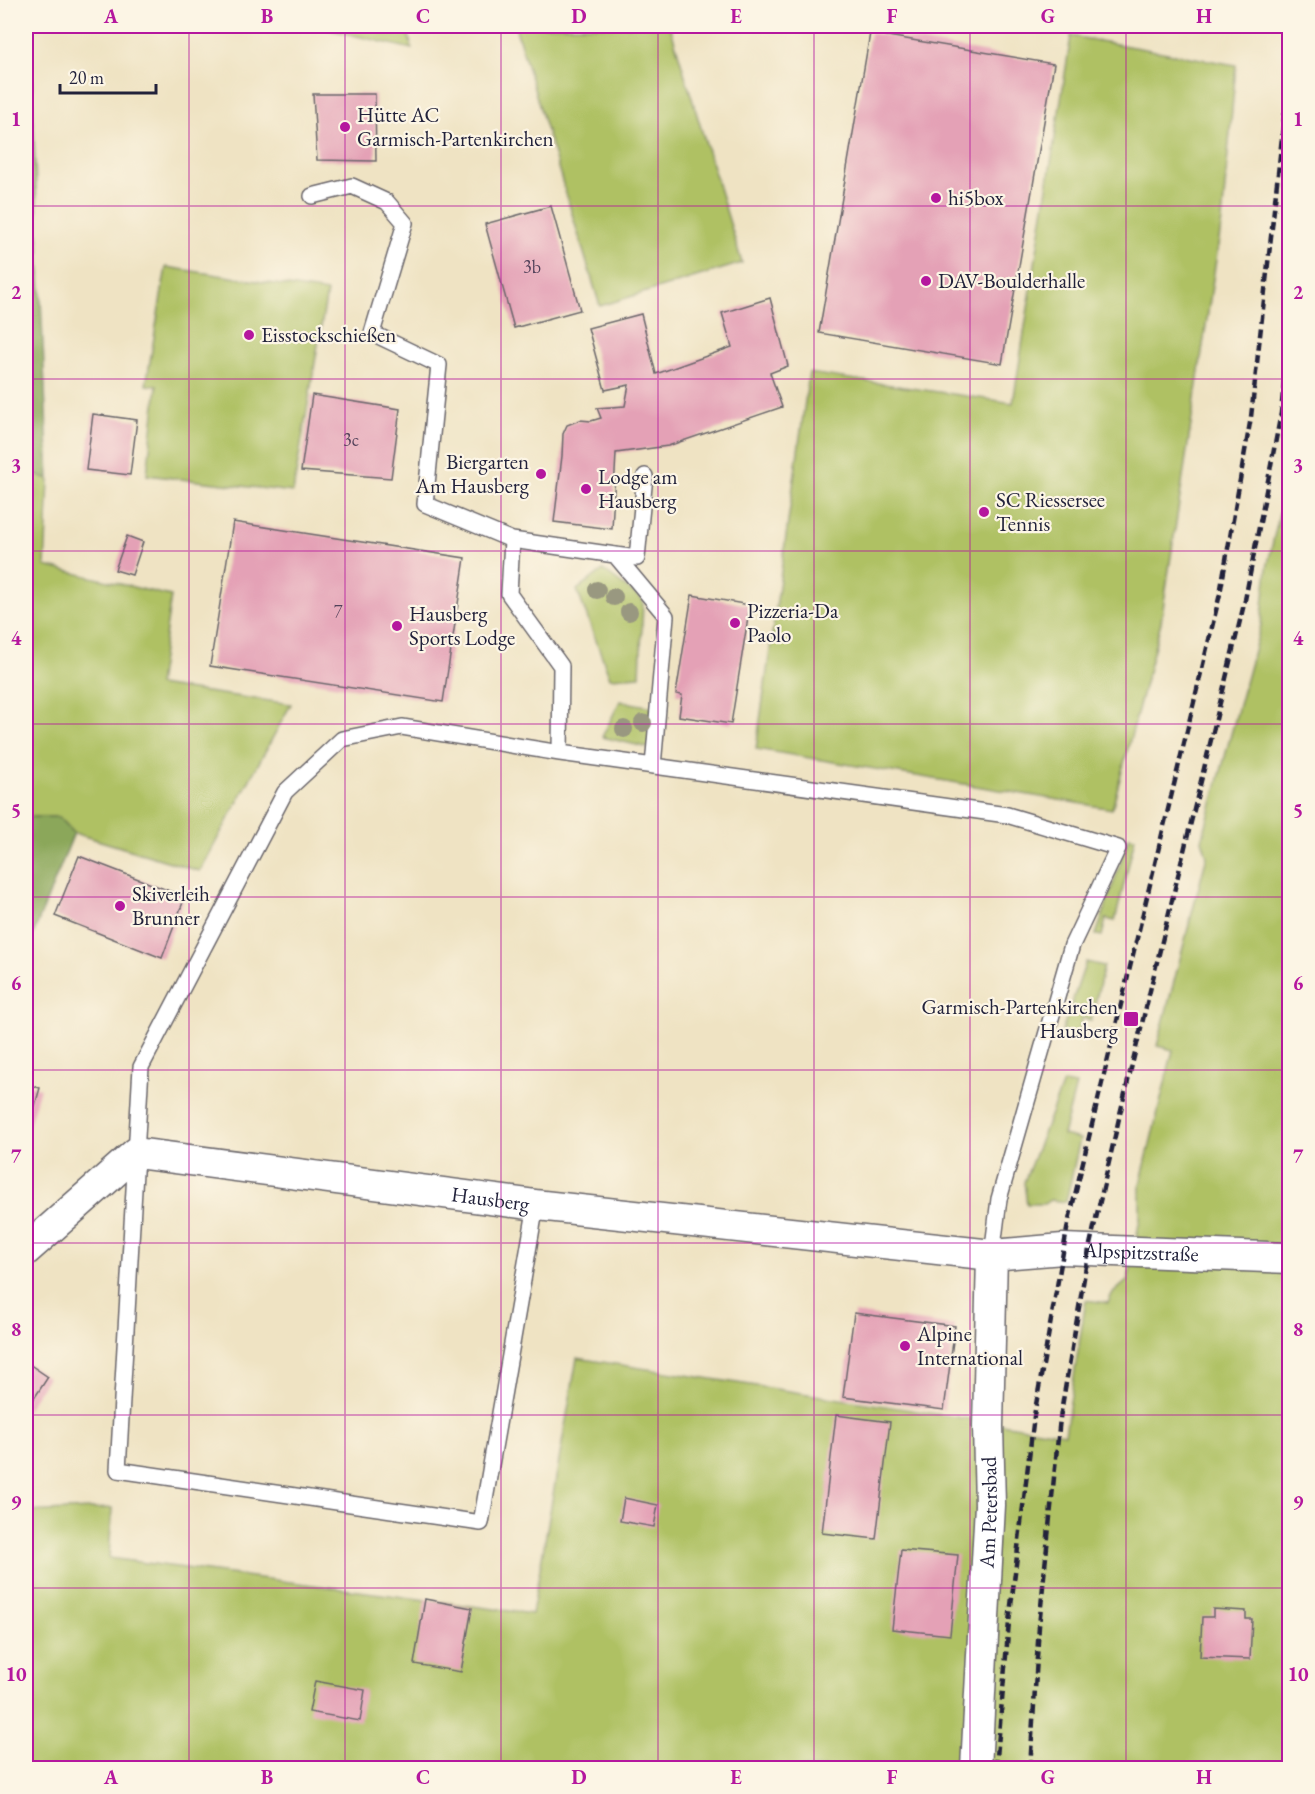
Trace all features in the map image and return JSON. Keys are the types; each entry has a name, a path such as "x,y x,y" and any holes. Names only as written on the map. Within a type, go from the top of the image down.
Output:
{"street":[{"name":"Hausberg","path":"136,1153 536,1205 993,1255"},
{"path":"26,1250 136,1153"},
{"name":"Alpspitzstraße","path":"993,1255 1063,1249 1290,1258"},
{"name":"Am Petersbad","path":"976,1768 990,1505 988,1426 993,1255"}],"lane":[{"path":"312,196 352,186 387,202 405,223 372,333 439,365 424,504 512,540 637,558 645,476"},
{"path":"512,540 509,594 561,666 560,753"},
{"path":"615,555 666,616 653,766"},
{"path":"536,1205 480,1523 118,1470 141,1067 285,792 342,739 402,727 560,753 1007,815 1118,848 1072,945 999,1199 993,1255"}],"green space":[{"path":"26,26 29,26 49,479 26,471"},
{"path":"314,26 407,26 412,49"},
{"path":"515,26 670,26 742,263 600,306"},
{"name":"SC Riessersee Tennis","path":"1071,36 1236,65 1222,220 1161,622 1112,809 756,749 809,373 1013,403"},
{"path":"166,267 327,292 293,492 147,475 157,386 146,385"},
{"path":"1289,470 1289,1768 26,1768 26,1512 112,1508 109,1558 532,1614 577,1358 1065,1434 1086,1300 1108,1303 1112,1294 1128,1280 1140,1219 1140,1185 1173,1050 1157,1046 1207,856 1202,840 1261,625 1267,568"},
{"path":"26,471 49,479 45,566 171,596 158,685 291,704 200,871 74,833 59,817 26,817"},
{"path":"603,570 643,600 640,676 610,678 577,590"},
{"path":"620,701 658,708 654,749 602,737"},
{"path":"26,817 59,817 74,833 26,952"},
{"path":"1129,837 1135,838 1115,921 1106,919 1102,936 1096,935"},
{"path":"1086,962 1104,966 1091,1020 1082,1018 1078,1035 1062,1031"},
{"path":"1063,1083 1076,1085 1063,1135 1080,1139 1066,1202 1050,1200 1044,1204 1027,1204 1024,1182"}],"building":[{"name":"hi5box","path":"870,33 1054,64 1002,364 819,333"},
{"name":"Hütte AC Garmisch-Partenkirchen","path":"313,94 375,94 376,161 317,160"},
{"path":"551,206 580,310 514,328 485,224"},
{"path":"770,298 788,366 770,373 782,407 668,446 616,453 612,529 554,522 563,434 567,425 580,420 591,421 601,418 597,408 625,406 629,385 605,390 588,328 641,314 656,374 732,347 722,313"},
{"path":"312,395 400,409 391,478 301,471"},
{"path":"93,414 137,420 130,475 86,470"},
{"path":"233,522 465,558 443,702 210,666"},
{"path":"127,536 143,542 132,575 115,570"},
{"path":"692,595 750,605 731,724 679,716 682,695 676,694"},
{"name":"Skiverleih Brunner","path":"79,856 185,897 162,958 55,916"},
{"path":"26,1084 40,1088 26,1136"},
{"path":"854,1313 955,1326 944,1410 843,1397"},
{"path":"26,1362 48,1377 26,1411"},
{"path":"836,1415 890,1422 876,1539 822,1533"},
{"path":"624,1498 658,1505 654,1527 620,1521"},
{"path":"901,1550 958,1555 950,1635 892,1629"},
{"path":"425,1599 472,1608 461,1672 414,1664"},
{"path":"1213,1609 1246,1611 1246,1619 1252,1619 1250,1659 1200,1657 1202,1617 1213,1617"},
{"path":"315,1681 365,1690 360,1721 309,1712"}],"railway":[{"path":"996,1768 1009,1622 1034,1416 1068,1224 1220,594 1251,417 1290,65"},
{"path":"1030,1768 1039,1626 1060,1418 1089,1249 1245,600 1281,413 1290,322"}],"place":[{"name":"Hütte AC Garmisch-Partenkirchen","path":"345,127"},
{"name":"hi5box","path":"936,198"},
{"name":"DAV-Boulderhalle","path":"926,281"},
{"name":"Eisstockschießen","path":"249,335"},
{"name":"Biergarten Am Hausberg","path":"541,474"},
{"name":"Lodge am Hausberg","path":"586,489"},
{"name":"SC Riessersee Tennis","path":"984,512"},
{"name":"Pizzeria-Da Paolo","path":"735,623"},
{"name":"Hausberg Sports Lodge","path":"397,626"},
{"name":"Skiverleih Brunner","path":"120,906"},
{"name":"Garmisch-Partenkirchen Hausberg","path":"1131,1019"},
{"name":"Alpine International","path":"905,1346"}]}
